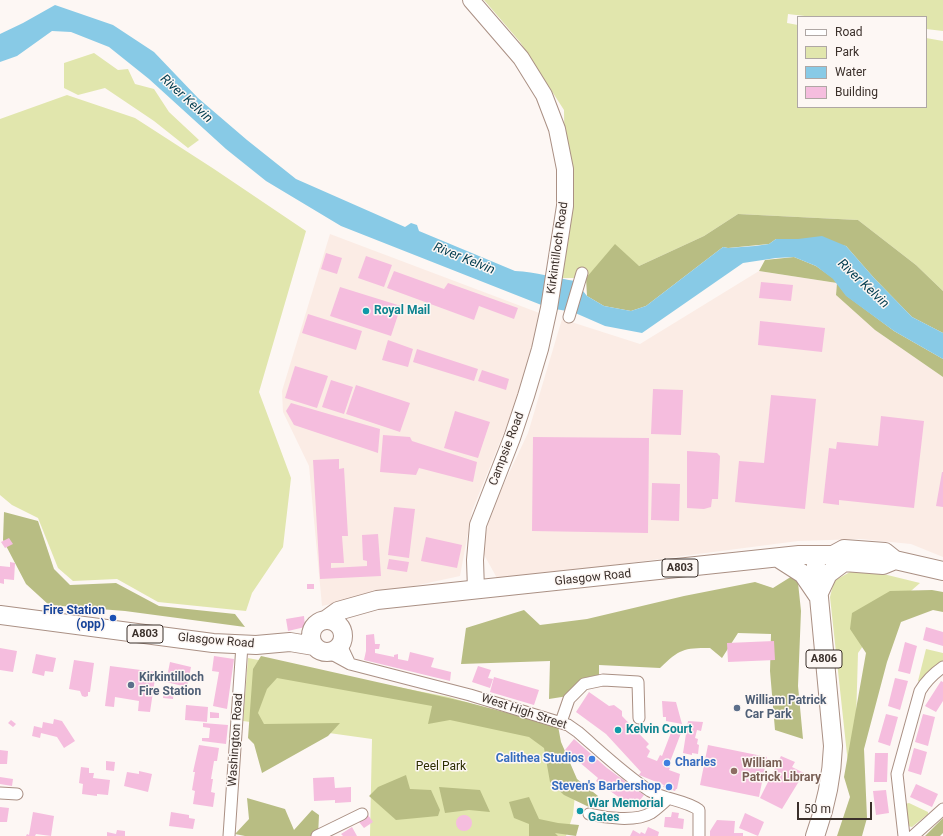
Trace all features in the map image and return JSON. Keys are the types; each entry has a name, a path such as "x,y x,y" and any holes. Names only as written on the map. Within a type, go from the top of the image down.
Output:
{"main road":[{"name":"Glasgow Road","path":"0,615 213,643 256,646 327,637 338,611 377,600 778,558 815,555 839,558 844,549 885,552 895,560 943,571"},
{"name":"A806","path":"815,555 833,746 832,774 828,794 815,836"},
{"path":"778,558 795,567 803,574 818,596"},
{"path":"818,596 828,574 839,558"}],"street":[{"name":"Kirkintilloch Road","path":"471,0 522,58 544,95 557,129 565,169 565,206 549,308"},
{"path":"569,317 582,273"},
{"name":"Campsie Road","path":"476,590 475,560 478,525 512,438 526,396 540,349 549,308"},
{"name":"West High Street","path":"327,637 350,664 470,695 561,722 578,732 650,790 668,799 691,804 699,810 699,836"},
{"name":"Washington Road","path":"229,836 242,645"},
{"path":"904,836 897,774 920,691 934,673 943,667"},
{"path":"561,722 569,699 584,684 603,680 638,682 639,718"},
{"path":"0,793 18,794"},
{"path":"589,814 609,818 633,818 650,814 668,799"},
{"path":"913,836 943,809"},
{"path":"317,836 362,814"}],"shaded area":[{"path":"330,234 542,314 515,405 472,511 460,576 322,606 309,466 283,412 282,391"},
{"path":"759,271 837,283 836,295 875,330 943,377 943,557 911,544 861,539 798,541 498,580 482,551 491,511 528,433 562,319 640,344"}],"green space":[{"path":"484,0 943,0 943,31 927,29 927,16 805,16 788,14 787,23 797,25 797,108 927,108 927,38 943,41 943,291 916,265 858,220 738,214 704,236 639,266 586,278 554,278 566,258 564,110 520,42"},
{"path":"94,53 118,70 128,69 135,84 154,89 169,112 199,140 188,148 154,121 105,88 78,95 64,88 64,63"},
{"path":"67,95 135,118 306,231 259,392 291,478 283,547 252,593 246,611 158,602 117,579 73,581 58,568 38,518 12,505 0,495 0,119"},
{"path":"738,214 858,220 916,265 943,291 943,333 912,317 874,278 846,246 798,239 776,239 769,244 728,248 723,247 646,306 631,311 604,306 587,296 586,278 615,244 639,266 704,236"},
{"path":"794,257 816,266 833,278 837,283 759,271 765,260"},
{"path":"837,283 847,296 894,331 943,359 943,377 875,330 836,295"},
{"path":"4,512 38,521 54,569 70,585 116,583 159,606 235,614 245,627 125,611 49,605 26,584 3,540"},
{"path":"871,571 920,583 887,612 858,653 856,721 849,773 830,597 834,581 850,572"},
{"path":"797,573 801,611 798,686 803,739 775,730 770,671 771,634 738,633 722,658 710,648 694,648 677,653 660,668 599,665 599,675 584,678 568,696 549,699 550,661 461,664 466,628 524,610 540,625 587,619 684,596 755,582 773,588"},
{"path":"932,590 943,592 943,612 933,610 901,622 887,662 864,749 867,818 862,836 837,836 850,797 844,777 866,653 850,629 852,613 890,591"},
{"path":"926,649 943,653 943,663 920,682 918,681"},
{"path":"261,656 466,702 558,726 561,742 577,779 598,796 589,807 564,795 550,782 544,748 529,737 450,720 428,724 432,706 277,678 267,689 258,713 264,724 340,723 328,736 262,773 254,744 248,738 253,669"},
{"name":"Peel Park","path":"248,658 449,697 556,729 575,795 573,815 566,836 370,836 372,739 243,721"},
{"path":"406,775 410,789 431,790 440,810 438,816 396,820 369,796 378,787"},
{"path":"439,787 480,790 490,812 469,810 445,813"},
{"path":"529,797 539,819 579,825 576,836 555,833 558,836 529,836 529,824 514,818 509,802"},
{"path":"247,798 285,809 294,830 312,810 319,815 318,836 245,836 235,834 249,819"},
{"path":"909,803 928,812 928,814 912,827 908,826 905,804"},
{"path":"943,818 943,833 940,836 925,836"}],"water":[{"name":"River Kelvin","path":"55,5 113,25 154,52 198,98 296,179 405,227 411,223 417,225 419,231 515,271 575,281 587,296 604,306 631,311 646,306 723,247 755,246 769,244 776,239 798,239 822,236 846,246 874,278 912,317 943,333 943,359 894,331 846,296 833,279 816,266 794,257 743,263 642,333 605,326 573,312 549,308 341,226 266,181 226,149 149,79 109,47 71,32 52,31 17,56 0,62 0,34"}],"building":[{"path":"326,253 342,258 337,274 321,269"},
{"path":"366,256 392,265 384,287 358,278"},
{"path":"394,271 444,289 448,283 518,308 514,319 479,306 474,320 387,288"},
{"path":"761,282 793,285 791,301 759,298"},
{"name":"Royal Mail","path":"340,287 401,306 391,336 330,316"},
{"path":"308,314 362,331 356,350 302,333"},
{"path":"760,321 825,328 822,352 758,345"},
{"path":"388,340 413,349 408,367 382,360"},
{"path":"417,349 478,369 474,381 413,362"},
{"path":"295,366 328,376 317,408 285,398"},
{"path":"482,370 509,379 506,390 478,381"},
{"path":"331,380 353,387 344,414 322,407"},
{"path":"356,385 410,403 400,432 346,414"},
{"path":"653,389 683,390 681,435 651,434"},
{"path":"771,395 816,399 805,509 735,502 739,461 764,463"},
{"path":"291,403 380,429 378,453 294,425 286,411"},
{"path":"455,411 490,422 478,458 444,448"},
{"path":"881,416 924,421 914,508 839,500 839,505 823,503 829,448 836,449 837,442 878,446"},
{"path":"383,435 410,437 412,441 477,462 473,482 419,468 416,475 380,472"},
{"path":"533,437 649,438 648,533 532,531"},
{"path":"687,451 717,453 720,456 718,499 712,499 711,507 704,509 687,508"},
{"path":"339,459 339,469 344,468 348,536 342,536 344,563 331,563 331,568 367,566 367,561 363,560 362,535 378,534 381,576 320,579 313,460"},
{"path":"943,472 943,507 936,506"},
{"path":"652,483 680,484 679,521 651,520"},
{"path":"394,507 415,509 409,558 388,555"},
{"path":"426,537 462,545 457,568 421,561"},
{"path":"9,538 13,544 5,548 1,542"},
{"path":"389,559 409,562 407,572 387,569"},
{"path":"10,562 15,563 14,580 4,579 4,584 0,583 0,566 10,567"},
{"path":"307,584 314,584 314,589 307,589"},
{"path":"304,616 305,627 288,631 286,619"},
{"path":"926,627 943,632 943,646 923,640"},
{"path":"374,634 375,644 380,644 379,649 375,649 375,653 394,657 394,655 398,654 398,659 408,661 410,652 434,658 431,667 451,672 450,681 364,660 366,651 366,635"},
{"path":"774,641 775,660 728,662 727,643"},
{"path":"905,642 917,646 910,674 898,671"},
{"path":"0,648 17,651 13,672 0,670"},
{"path":"36,654 56,658 53,672 45,671 44,676 32,673"},
{"path":"214,656 234,659 227,709 213,706 219,672 212,671"},
{"path":"74,660 94,663 90,692 88,692 88,696 82,696 80,691 69,689"},
{"path":"170,662 191,667 187,687 166,682"},
{"name":"Kirkintilloch Fire Station","path":"110,666 156,672 150,712 138,711 139,701 115,697 114,707 105,706"},
{"path":"478,666 491,670 488,678 493,679 490,688 472,682"},
{"path":"494,677 539,690 534,705 490,692"},
{"path":"895,678 908,681 900,710 888,706"},
{"path":"941,681 943,682 943,701 936,712 925,706"},
{"path":"164,690 174,691 173,699 163,698"},
{"name":"Kelvin Court","path":"589,692 609,706 614,705 622,711 622,716 649,744 646,747 650,751 647,757 657,761 660,755 662,756 672,730 681,733 668,767 670,768 669,770 680,774 677,789 675,791 663,787 664,785 639,775 641,772 606,734 576,712"},
{"path":"662,701 676,702 682,724 666,721 666,717 663,717"},
{"path":"186,705 208,707 207,722 185,720"},
{"path":"210,712 219,713 219,718 210,718"},
{"path":"886,714 898,717 890,746 878,742"},
{"path":"923,714 935,717 928,746 915,742"},
{"path":"54,719 62,721 75,741 64,748 57,737 41,733 40,738 32,736 34,726 42,728 43,722 53,724"},
{"path":"11,720 16,724 13,727 8,723"},
{"path":"688,721 703,722 701,731 697,730 695,738 698,739 698,754 692,753 692,755 683,753"},
{"path":"203,723 228,725 226,744 202,741 202,738 209,738 210,728 203,727"},
{"path":"574,739 607,768 644,795 634,808 596,781 598,778 565,750"},
{"path":"199,745 219,748 217,761 214,761 211,779 213,779 211,792 215,793 213,807 193,804 195,791 192,790 195,772 193,772"},
{"name":"William Patrick Library","path":"708,745 767,757 759,797 700,785"},
{"path":"914,748 927,752 921,775 908,771"},
{"path":"0,750 8,751 7,764 0,764"},
{"path":"875,753 888,753 887,782 874,782"},
{"path":"781,756 795,762 792,767 804,773 782,809 760,798"},
{"path":"106,761 115,762 114,771 106,770"},
{"path":"81,767 89,768 89,773 94,773 93,778 110,780 108,795 97,794 97,796 82,794 83,784 79,783"},
{"path":"139,771 152,774 148,792 124,786 127,772 139,774"},
{"path":"0,777 13,779 12,786 0,784"},
{"path":"334,777 335,788 351,787 351,802 335,803 335,800 314,801 313,778"},
{"path":"916,784 938,794 932,807 910,797"},
{"path":"886,790 889,813 876,815 873,791"},
{"path":"0,807 9,808 7,822 0,822"},
{"path":"33,812 54,816 51,836 36,834 35,836 26,836 27,834 29,835"},
{"path":"171,812 189,815 189,818 195,819 193,829 169,826"},
{"path":"672,812 679,813 678,818 684,819 683,829 664,827 665,817 671,817"},
{"path":"745,813 764,822 758,836 739,828"},
{"path":"368,815 373,822 364,828 359,822"},
{"path":"464,815 471,820 472,823 467,830 464,831 457,826 456,823 461,816"},
{"path":"717,820 735,821 734,833 743,833 743,836 710,836 710,831"},
{"path":"352,827 357,836 343,836 341,834"},
{"path":"648,827 659,832 658,836 630,836 633,830 640,834 641,832 645,834"},
{"path":"117,830 125,831 125,836 107,836 107,832 116,834"}],"place":[{"name":"Royal Mail","path":"366,311"},
{"name":"Fire Station (opp)","path":"113,618"},
{"name":"Kirkintilloch Fire Station","path":"131,685"},
{"name":"William Patrick Car Park","path":"737,708"},
{"name":"Kelvin Court","path":"618,730"},
{"name":"Calithea Studios","path":"592,759"},
{"name":"Charles","path":"667,763"},
{"name":"William Patrick Library","path":"734,771"},
{"name":"Steven's Barbershop","path":"669,787"},
{"name":"War Memorial Gates","path":"580,811"}]}
